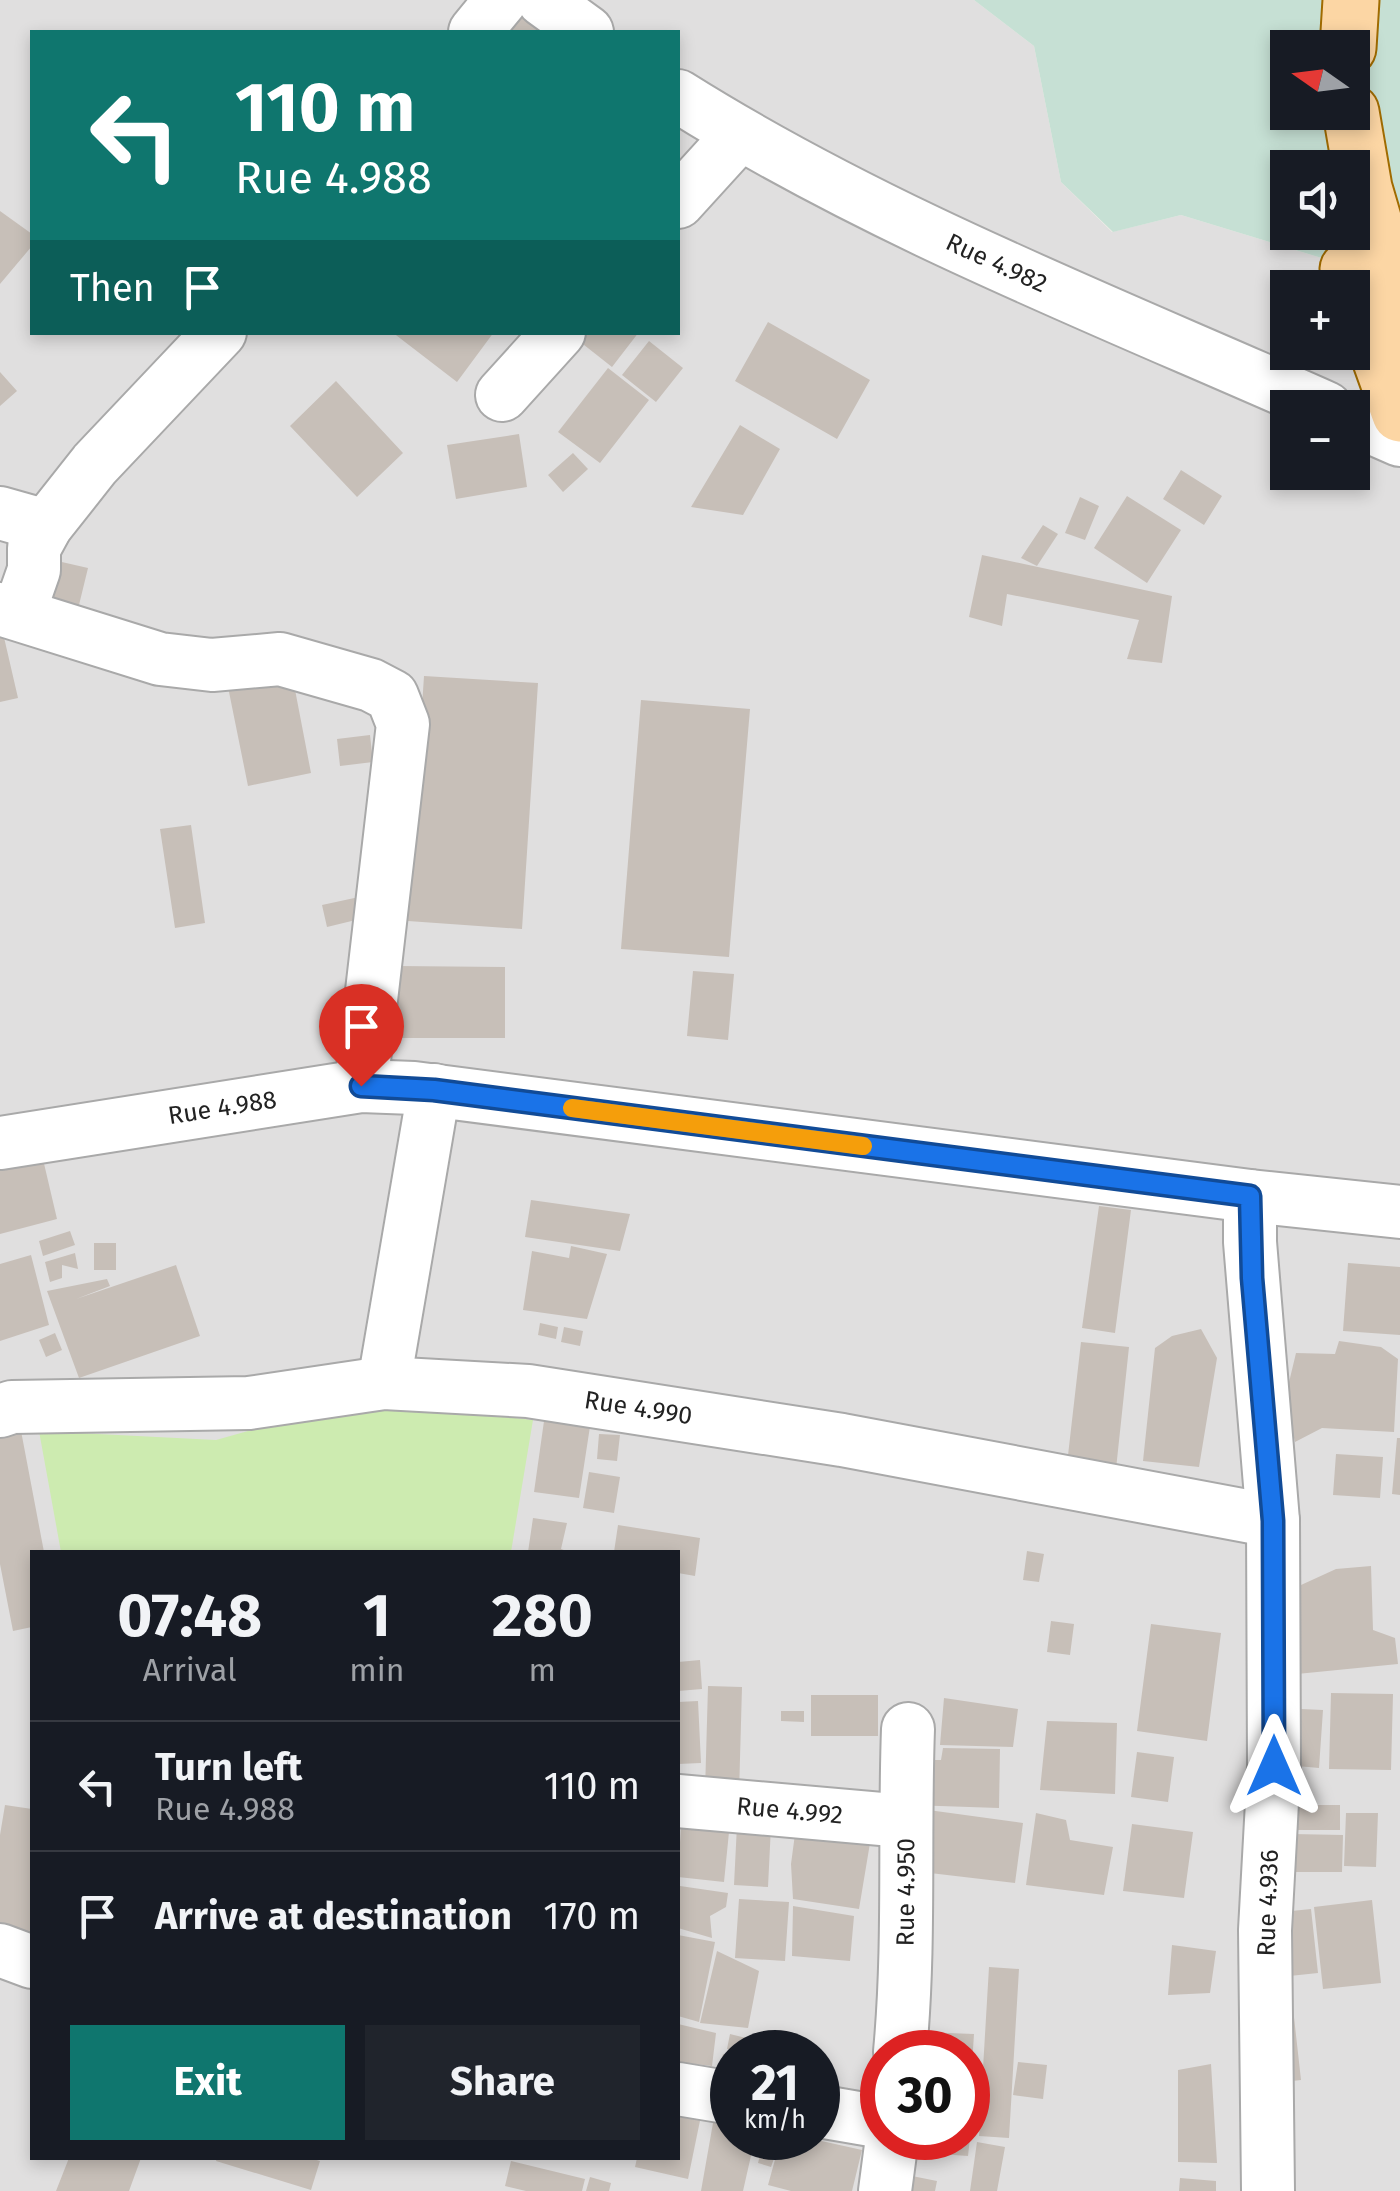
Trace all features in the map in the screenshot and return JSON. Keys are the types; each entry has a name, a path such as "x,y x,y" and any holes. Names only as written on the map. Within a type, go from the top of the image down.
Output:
{"main road":[{"path":"1314,30 1316,0"},
{"path":"1349,30 1351,0"},
{"path":"1353,130 1364,188 1400,312"},
{"path":"1343,250 1400,414"}],"street":[{"path":"477,30 501,0"},
{"path":"543,0 584,30"},
{"name":"Rue 4.982","path":"680,97 739,135 995,261 1285,390"},
{"path":"680,200 739,135"},
{"path":"217,335 94,464 23,519 34,548 34,570 10,611 160,658 212,665 280,659 372,684 392,696 403,724 361,1086"},
{"path":"502,395 556,335"},
{"path":"1370,427 1400,440"},
{"name":"Rue 4.988","path":"0,1144 361,1086 434,1090 1400,1212"},
{"path":"384,1382 434,1090"},
{"name":"Rue 4.936","path":"1250,1196 1252,1278 1273,1521 1274,1766 1266,1930 1268,2191"},
{"name":"Rue 4.990","path":"0,1410 248,1403 384,1382 528,1391 842,1440 1273,1521"},
{"name":"Rue 4.950","path":"902,2030 908,1976 904,1822 908,1730"},
{"name":"Rue 4.992","path":"680,1801 904,1822"},
{"path":"0,1950 30,1961"},
{"path":"680,2089 710,2094"},
{"path":"885,2191 889,2160"}],"shaded area":[{"path":"0,0 974,0 1034,46 1061,182 1112,232 1181,215 1270,242 1270,250 1295,250 1361,270 1270,270 1270,370 1370,370 1370,273 1400,282 1400,2191 0,2191"}],"green space":[{"path":"974,0 1400,0 1400,282 1295,250 1370,250 1370,150 1270,150 1270,242 1181,215 1113,232 1061,182 1034,46"},
{"path":"355,1401 533,1420 511,1550 61,1550 39,1431 216,1440"}],"building":[{"path":"511,9 539,30 508,30"},
{"path":"0,211 30,233 30,248 0,284"},
{"path":"768,322 870,380 837,439 735,381"},
{"path":"396,335 492,335 457,382"},
{"path":"575,335 637,335 612,367"},
{"path":"649,341 683,368 656,402 622,375"},
{"path":"608,368 649,400 600,463 558,432"},
{"path":"0,372 17,391 0,406"},
{"path":"336,381 403,453 357,497 290,426"},
{"path":"740,425 780,449 743,515 691,507"},
{"path":"519,434 527,487 456,499 447,445"},
{"path":"573,453 588,469 563,492 548,475"},
{"path":"1181,470 1222,496 1204,525 1163,499"},
{"path":"1127,496 1181,530 1147,583 1094,548"},
{"path":"1080,497 1099,506 1085,540 1065,533"},
{"path":"1043,525 1058,534 1037,566 1021,558"},
{"path":"982,555 1172,596 1162,663 1127,659 1139,620 1007,594 1002,626 969,617"},
{"path":"53,560 88,568 79,605 54,601"},
{"path":"0,620 18,698 0,702"},
{"path":"292,674 311,773 248,786 228,687"},
{"path":"424,676 538,683 522,929 408,921"},
{"path":"641,700 750,709 729,957 621,949"},
{"path":"370,735 373,762 340,766 337,739"},
{"path":"191,825 205,923 175,928 160,829"},
{"path":"359,897 364,918 327,927 322,905"},
{"path":"397,966 505,967 505,1038 396,1038"},
{"path":"693,971 734,974 728,1040 687,1036"},
{"path":"42,1155 57,1219 0,1234 0,1166"},
{"path":"531,1200 630,1214 620,1251 525,1237"},
{"path":"1099,1206 1131,1210 1115,1333 1082,1328"},
{"path":"70,1231 75,1245 43,1256 39,1241"},
{"path":"94,1243 116,1243 116,1270 94,1270"},
{"path":"571,1246 607,1254 587,1319 523,1310 532,1251 569,1258"},
{"path":"75,1253 78,1269 62,1265 62,1278 50,1282 45,1262"},
{"path":"31,1255 49,1325 0,1341 0,1264"},
{"path":"1348,1263 1400,1267 1400,1335 1343,1331"},
{"path":"176,1265 200,1336 79,1378 47,1291 107,1279 110,1286 76,1299"},
{"path":"540,1323 558,1327 556,1339 538,1335"},
{"path":"564,1327 583,1331 580,1346 561,1342"},
{"path":"1201,1329 1217,1358 1199,1467 1143,1461 1155,1348 1172,1336"},
{"path":"55,1333 62,1350 46,1357 39,1340"},
{"path":"1339,1341 1381,1347 1398,1359 1394,1432 1322,1428 1295,1442 1285,1399 1296,1353 1335,1354"},
{"path":"1081,1342 1129,1347 1116,1469 1067,1464"},
{"path":"545,1414 591,1420 579,1498 534,1492"},
{"path":"18,1415 44,1550 30,1550 30,1627 13,1631 0,1564 0,1419"},
{"path":"599,1434 620,1435 617,1461 597,1459"},
{"path":"1400,1438 1400,1495 1392,1494"},
{"path":"1336,1454 1383,1457 1380,1498 1333,1495"},
{"path":"589,1472 620,1477 614,1513 583,1508"},
{"path":"533,1518 567,1523 564,1550 528,1550"},
{"path":"618,1525 700,1538 695,1576 680,1573 680,1550 614,1550"},
{"path":"1027,1551 1044,1554 1039,1582 1023,1580"},
{"path":"1371,1566 1373,1630 1395,1638 1398,1664 1297,1674 1301,1585 1336,1569"},
{"path":"1051,1621 1074,1624 1070,1655 1047,1652"},
{"path":"1151,1624 1221,1633 1207,1741 1137,1731"},
{"path":"700,1660 702,1689 680,1691 680,1662"},
{"path":"708,1686 742,1687 739,1794 705,1792"},
{"path":"1331,1693 1393,1694 1391,1770 1329,1769"},
{"path":"811,1695 878,1695 878,1736 811,1736"},
{"path":"944,1698 1018,1709 1013,1747 940,1745"},
{"path":"698,1701 701,1763 680,1764 680,1702"},
{"path":"1301,1709 1323,1710 1319,1768 1297,1766"},
{"path":"781,1711 804,1711 804,1722 781,1721"},
{"path":"1047,1721 1117,1723 1115,1794 1040,1790"},
{"path":"943,1748 1000,1749 999,1808 910,1805 912,1760 941,1760"},
{"path":"1137,1752 1174,1757 1168,1802 1131,1797"},
{"path":"5,1805 30,1809 30,1935 0,1929 0,1835"},
{"path":"1293,1805 1340,1805 1340,1830 1293,1830"},
{"path":"682,1808 731,1812 724,1882 680,1877"},
{"path":"921,1809 1023,1823 1015,1883 913,1871"},
{"path":"1036,1813 1066,1820 1070,1840 1113,1847 1104,1895 1026,1885"},
{"path":"1346,1813 1378,1813 1376,1867 1344,1866"},
{"path":"1132,1824 1193,1832 1184,1898 1123,1891"},
{"path":"737,1825 771,1826 768,1887 734,1885"},
{"path":"795,1834 871,1837 859,1909 793,1899 791,1864"},
{"path":"1292,1834 1343,1835 1342,1872 1292,1872"},
{"path":"680,1886 728,1893 726,1907 710,1916 712,1938 680,1929"},
{"path":"739,1899 789,1902 785,1961 735,1958"},
{"path":"1372,1900 1381,1983 1323,1989 1314,1907"},
{"path":"793,1906 854,1916 850,1961 792,1956"},
{"path":"1311,1909 1318,1973 1280,1977 1272,1913"},
{"path":"680,1935 715,1942 699,2022 680,2017"},
{"path":"1172,1945 1216,1951 1210,1993 1168,1995"},
{"path":"717,1951 759,1971 748,2028 700,2023"},
{"path":"989,1967 1019,1969 1009,2138 990,2137 990,2030 985,2030"},
{"path":"1293,2008 1301,2080 1283,2082 1275,2010"},
{"path":"680,2024 710,2032 710,2066 680,2062"},
{"path":"1018,2062 1047,2065 1043,2099 1013,2095"},
{"path":"1211,2064 1217,2163 1178,2162 1178,2070"},
{"path":"680,2101 703,2106 688,2179 635,2167 637,2160 680,2160"},
{"path":"710,2140 710,2160 750,2160 743,2191 701,2191"},
{"path":"990,2144 1005,2147 997,2191 970,2191 974,2160 990,2160"},
{"path":"840,2145 860,2150 852,2191 791,2191 768,2185 775,2160 840,2160"},
{"path":"68,2160 140,2160 129,2191 56,2191"},
{"path":"317,2160 320,2161 311,2190 216,2161"},
{"path":"759,2160 773,2160 771,2167"},
{"path":"511,2161 585,2179 582,2191 526,2191 505,2186"},
{"path":"907,2175 937,2181 935,2191 905,2191"},
{"path":"590,2177 611,2183 609,2191 586,2191"},
{"path":"1180,2178 1216,2181 1216,2191 1179,2191"}],"slow traffic":[{"path":"572,1108 863,1146"}],"route":[{"path":"361,1086 434,1090 1250,1196 1252,1278 1273,1521 1274,1766"}]}
